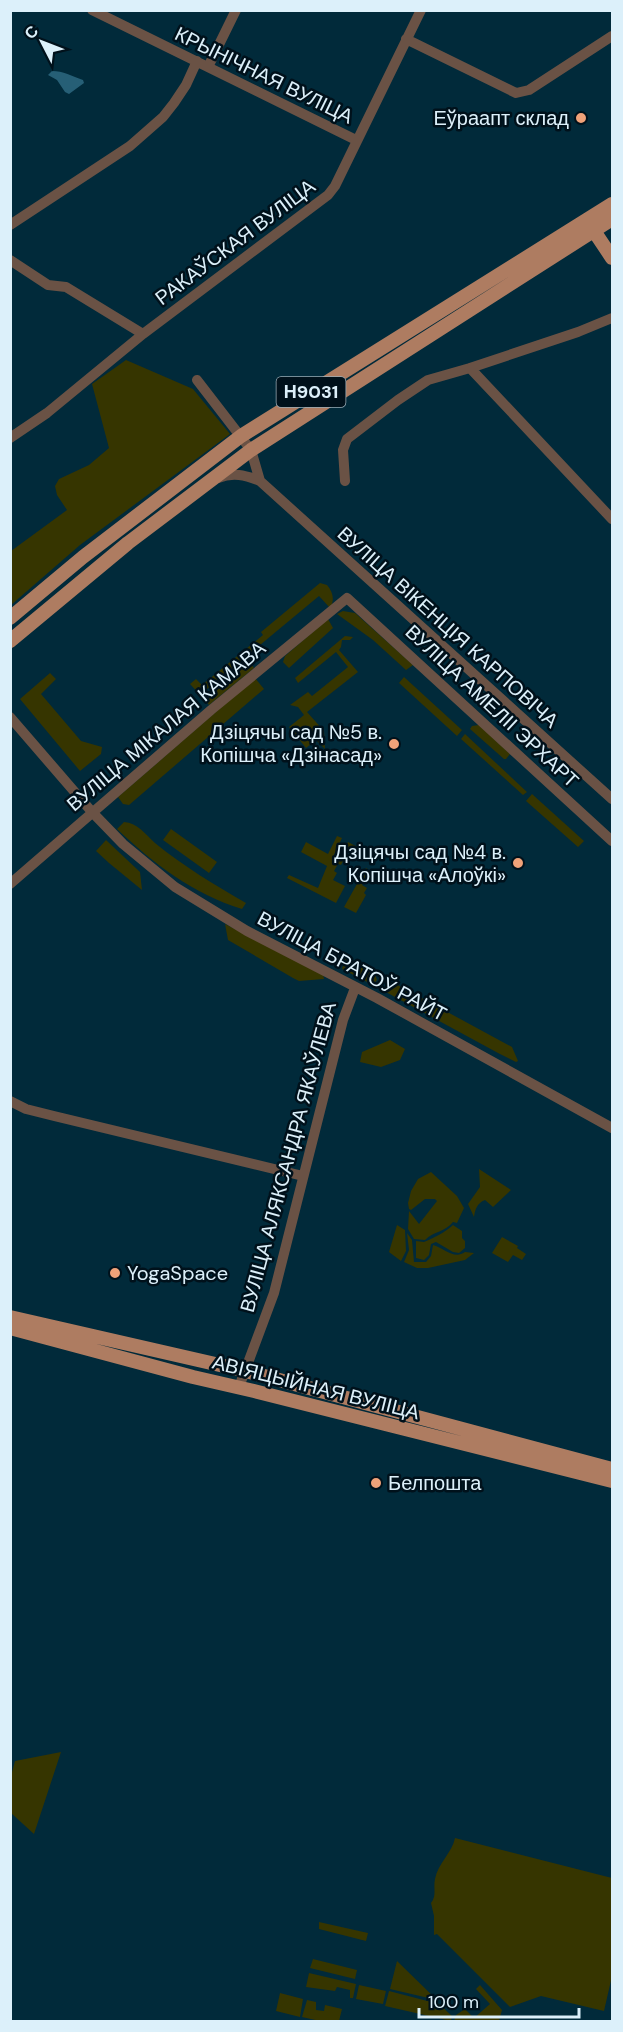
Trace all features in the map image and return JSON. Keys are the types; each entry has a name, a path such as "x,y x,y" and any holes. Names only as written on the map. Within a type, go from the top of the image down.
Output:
{"main road":[{"name":"Н9031","path":"10,641 128,543 251,450 591,226 612,204"},
{"name":"Н9031","path":"10,618 83,556 241,436 591,226 612,219"},
{"path":"591,226 612,258"},
{"path":"200,468 210,481"},
{"name":"АВІЯЦЫЙНАЯ ВУЛІЦА","path":"10,1317 246,1371 612,1469"},
{"name":"АВІЯЦЫЙНАЯ ВУЛІЦА","path":"10,1328 193,1377 612,1481"}],"street":[{"name":"КРЫНІЧНАЯ ВУЛІЦА","path":"92,10 356,140"},
{"path":"208,67 236,10"},
{"name":"РАКАЎСКАЯ ВУЛІЦА","path":"10,438 66,398 143,334 328,195 335,186 421,10"},
{"path":"406,39 516,93 529,90 612,36"},
{"path":"10,225 130,146 163,117 186,85 197,61"},
{"path":"10,260 48,285 66,287 143,334"},
{"path":"345,481 343,450 347,439 428,380 470,368 612,318"},
{"path":"470,368 612,519"},
{"path":"197,380 251,450 260,481"},
{"path":"210,481 229,474 260,481"},
{"name":"ВУЛІЦА ВІКЕНЦІЯ КАРПОВІЧА","path":"260,481 612,799"},
{"name":"ВУЛІЦА МІКАЛАЯ КАМАВА","path":"10,884 92,812 347,598"},
{"name":"ВУЛІЦА АМЕЛІІ ЭРХАРТ","path":"347,598 612,841"},
{"name":"ВУЛІЦА БРАТОЎ РАЙТ","path":"10,717 92,812 123,844 175,887 247,931 377,998 612,1128"},
{"name":"ВУЛІЦА АЛЯКСАНДРА ЯКАЎЛЕВА","path":"239,1387 274,1293 343,1020 355,988"},
{"path":"10,1101 26,1109 303,1176"}],"shaded area":[{"path":"126,360 193,389 230,434 80,545 11,605 11,551 67,510 57,495 55,486 59,479 89,465 109,448 92,384"},
{"path":"320,583 327,585 332,593 330,608 319,596 200,695 190,684 196,679 202,685 263,635 261,632"},
{"path":"343,611 355,613 413,665 406,670 373,640 337,614"},
{"path":"328,619 333,628 289,668 283,662 285,656"},
{"path":"345,636 353,637 350,640 342,640 339,650 358,672 307,712 324,731 325,749 316,740 306,748 289,727 304,715 298,707 290,705 308,692 312,696 348,667 336,652 298,683 295,678"},
{"path":"248,660 254,668 209,705 203,697"},
{"path":"50,673 56,679 41,694 81,741 102,747 101,754 80,771 20,699"},
{"path":"404,677 462,730 457,736 399,683"},
{"path":"255,678 264,689 129,805 123,804 118,797"},
{"path":"479,725 510,754 506,759 470,729 472,726"},
{"path":"465,734 527,792 523,795 461,739"},
{"path":"532,794 584,841 578,847 526,801"},
{"path":"124,822 137,827 177,860 246,903 242,909 207,895 160,866 117,829"},
{"path":"171,829 217,862 209,873 163,840"},
{"path":"337,836 342,838 333,857 339,859 348,842 365,851 362,857 349,850 341,865 338,864 334,871 337,873 333,880 345,886 336,903 287,878 289,875 318,888 327,866 301,852 306,842 328,854"},
{"path":"106,840 140,872 142,890 96,851"},
{"path":"366,868 370,871 362,885 367,888 364,893 366,895 356,913 344,907"},
{"path":"225,924 323,974 324,979 299,981 293,978 228,940"},
{"path":"345,958 375,974 377,980 373,985 342,969"},
{"path":"392,982 512,1047 518,1061 498,1053 384,991"},
{"path":"390,1040 405,1049 400,1060 381,1067 360,1062 362,1052"},
{"path":"479,1169 511,1190 493,1207 485,1200 482,1201 474,1217 468,1204 480,1187"},
{"path":"431,1172 457,1196 464,1208 457,1223 453,1222 447,1228 425,1240 414,1239 408,1229 409,1211 419,1224 437,1201 425,1199 411,1210 408,1203 411,1191 418,1179"},
{"path":"397,1225 405,1230 406,1251 401,1261 389,1252"},
{"path":"453,1225 462,1231 465,1248 459,1253 453,1252 436,1242 431,1244 429,1255 424,1260 416,1258 416,1241 424,1242"},
{"path":"407,1233 412,1240 414,1262 426,1262 431,1256 433,1245 457,1255 465,1252 474,1253 465,1260 428,1268 417,1268 404,1262 409,1250"},
{"path":"502,1237 518,1246 517,1248 526,1254 522,1260 513,1255 508,1262 492,1253"},
{"path":"61,1752 34,1834 11,1813 11,1776 15,1761"},
{"path":"455,1838 612,1878 612,1976 604,2011 541,1996 510,2007 437,1934 434,1935 431,1903 435,1879"},
{"path":"319,1922 368,1933 366,1941 319,1929"},
{"path":"313,1959 357,1970 355,1979 310,1968"},
{"path":"397,1961 437,2000 390,1989"},
{"path":"309,1973 356,1984 353,1998 350,1998 350,1990 337,1987 335,1991 306,1987"},
{"path":"359,1985 386,1991 383,2004 356,1999"},
{"path":"480,1985 502,2010 499,2021 454,2021 456,2015 465,2009 474,2018 490,2004 476,1989"},
{"path":"389,1991 439,2004 452,2016 451,2021 385,2006"},
{"path":"280,1993 303,1999 300,2017 276,2011"},
{"path":"307,2000 316,2002 316,2010 324,2011 325,2005 342,2009 339,2021 320,2021 302,2017"}],"water":[{"path":"52,71 71,75 83,80 84,83 69,94 57,80 48,75"}],"place":[{"name":"Еўраапт склад","path":"581,118"},
{"name":"Дзіцячы сад №5 в. Копішча «Дзінасад»","path":"394,744"},
{"name":"Дзіцячы сад №4 в. Копішча «Алоўкі»","path":"518,863"},
{"name":"YogaSpace","path":"115,1273"},
{"name":"Белпошта","path":"376,1483"}]}
